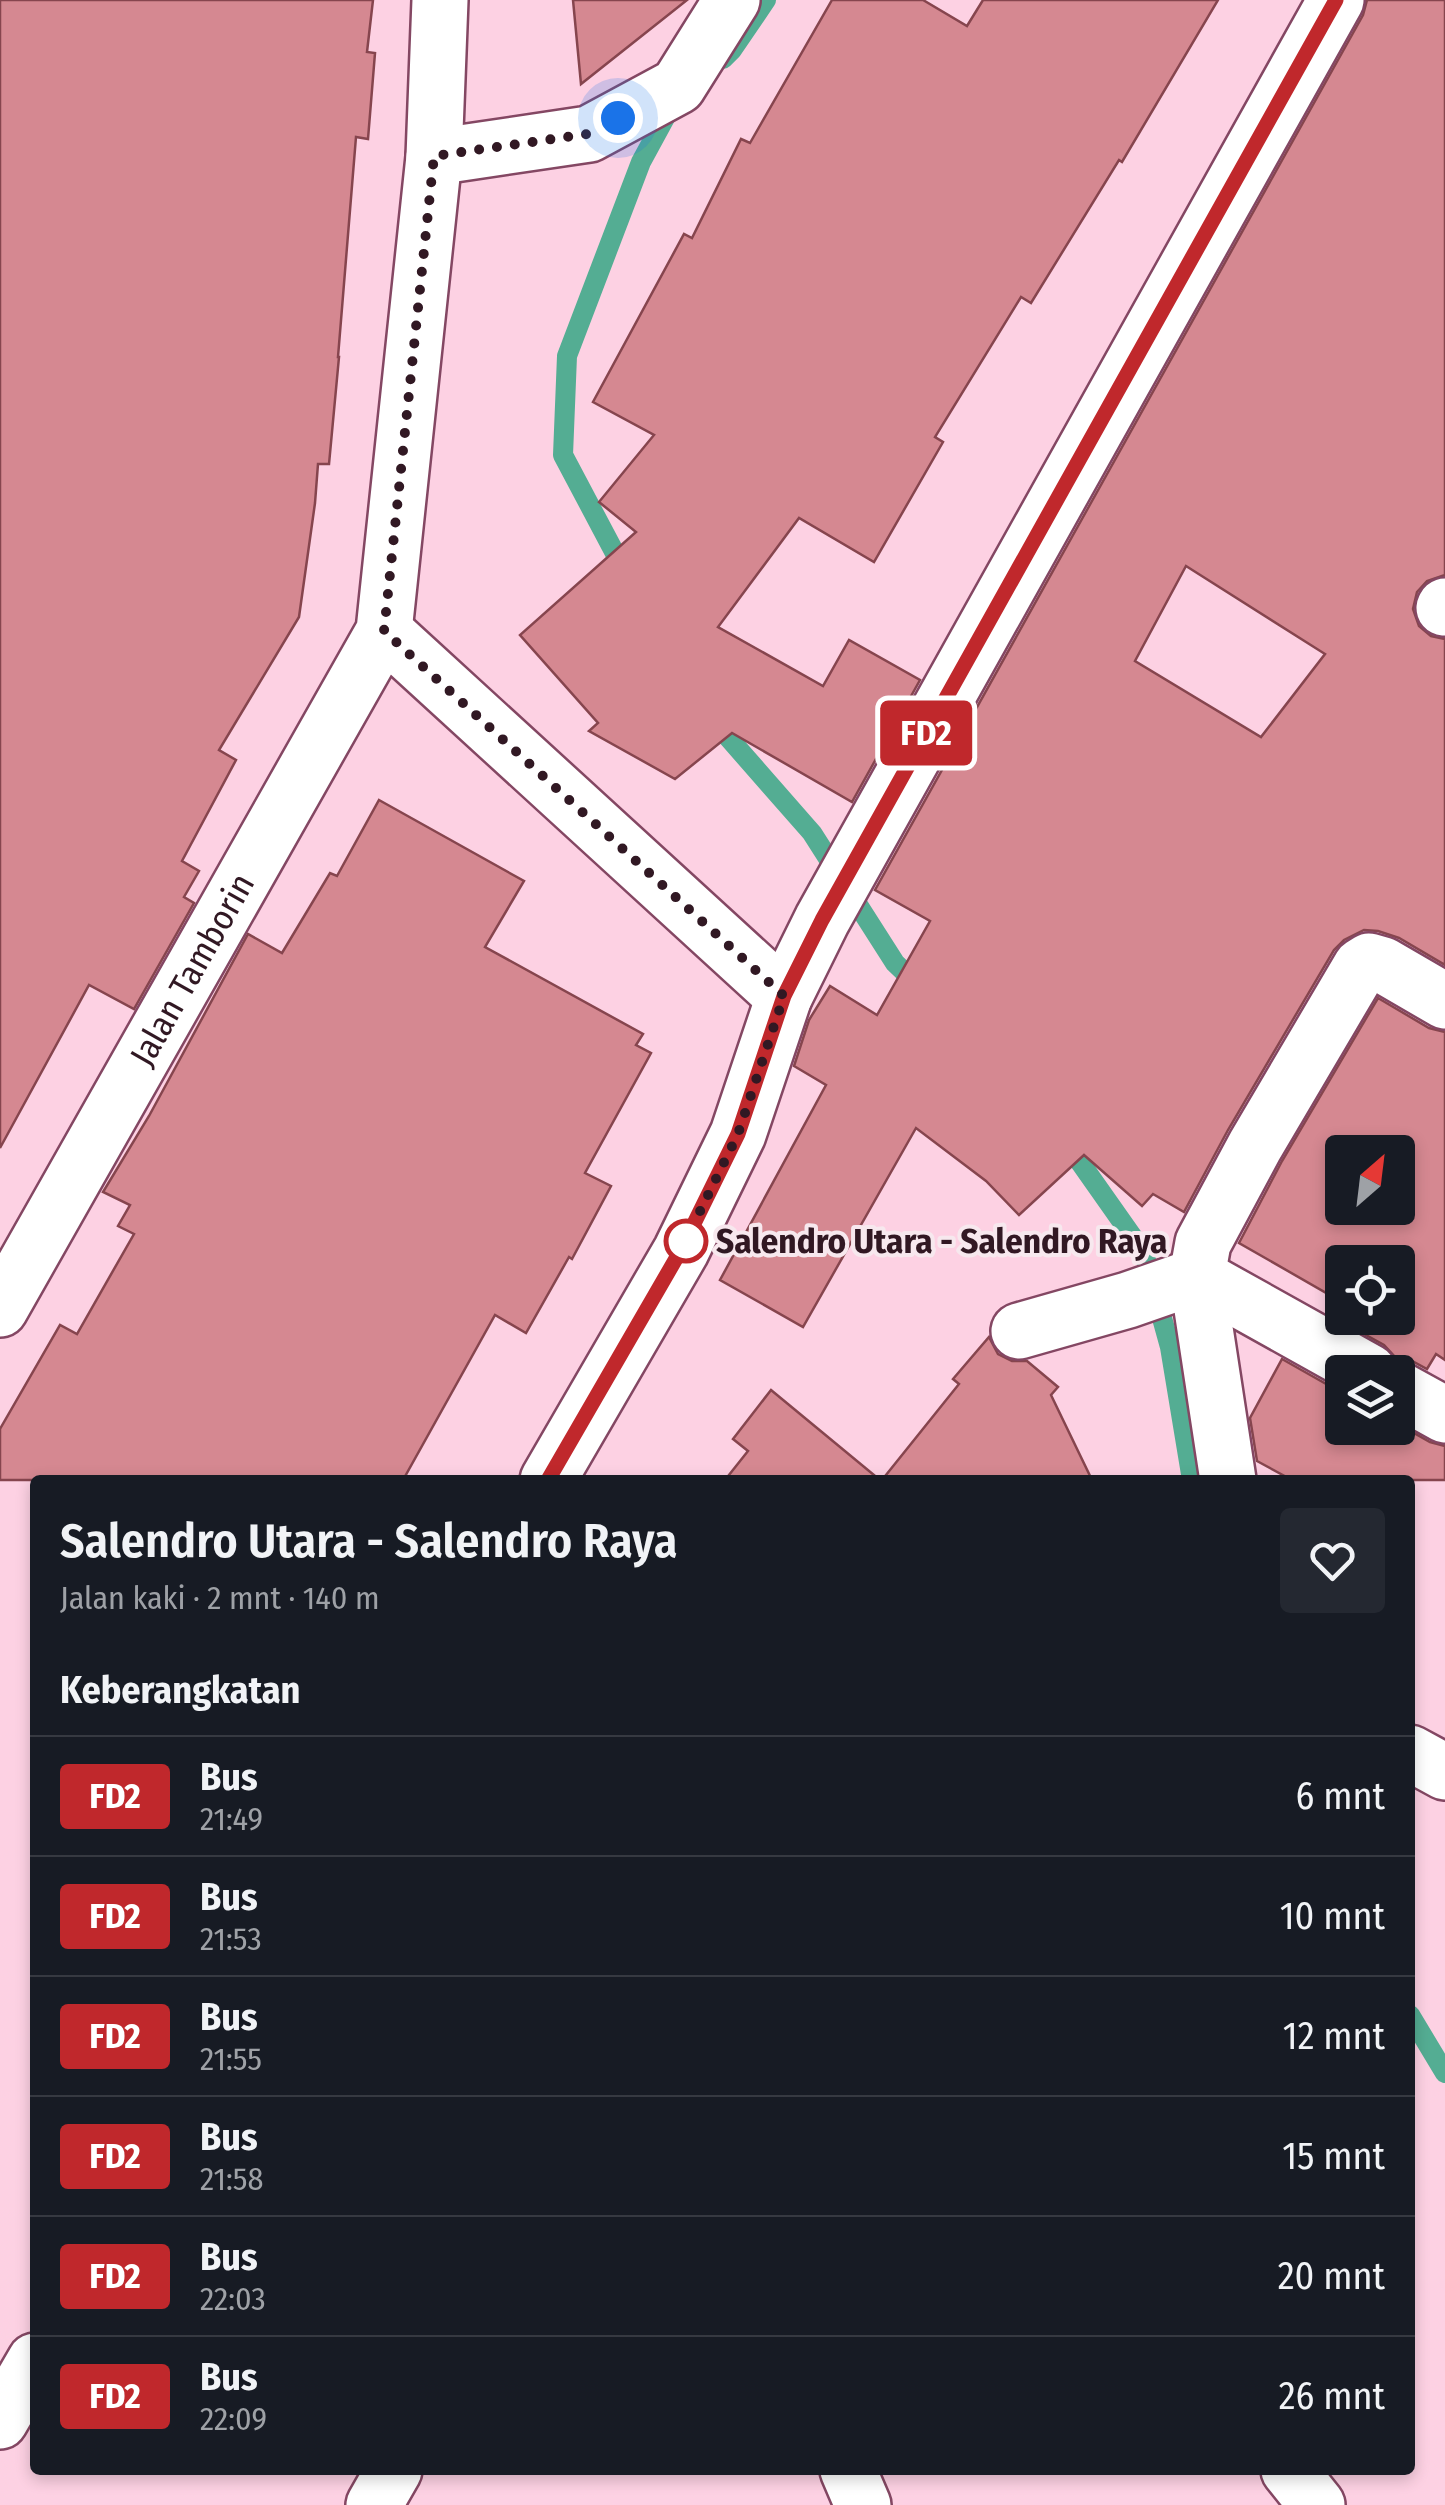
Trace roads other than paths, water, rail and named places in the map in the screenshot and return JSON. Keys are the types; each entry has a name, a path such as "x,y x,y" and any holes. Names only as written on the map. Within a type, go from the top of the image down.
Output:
{"street":[{"path":"440,0 434,156 384,631 784,996"},
{"path":"434,156 588,134 678,86 732,0"},
{"path":"551,1475 681,1250 738,1134 784,996 822,920 1336,0"},
{"name":"Jalan Tamborin","path":"0,1309 384,631"},
{"path":"1019,1331 1165,1287 1203,1243 1358,970 1369,961 1445,1001"},
{"path":"1165,1287 1328,1355"},
{"path":"1165,1287 1226,1475"},
{"path":"1415,1398 1445,1416"},
{"path":"1415,1757 1445,1772"},
{"path":"0,2421 30,2370"},
{"path":"374,2505 391,2475"},
{"path":"850,2475 863,2505"},
{"path":"1292,2475 1317,2505"}],"waterway":[{"path":"723,59 766,0"},
{"path":"626,574 563,455 567,356 641,162 672,105"},
{"path":"712,719 812,833 895,963 920,987"},
{"path":"1063,1138 1144,1253 1170,1347 1191,1475"},
{"path":"1415,2023 1445,2073"}],"place":[{"name":"Salendro Utara - Salendro Raya","path":"686,1241"}]}
